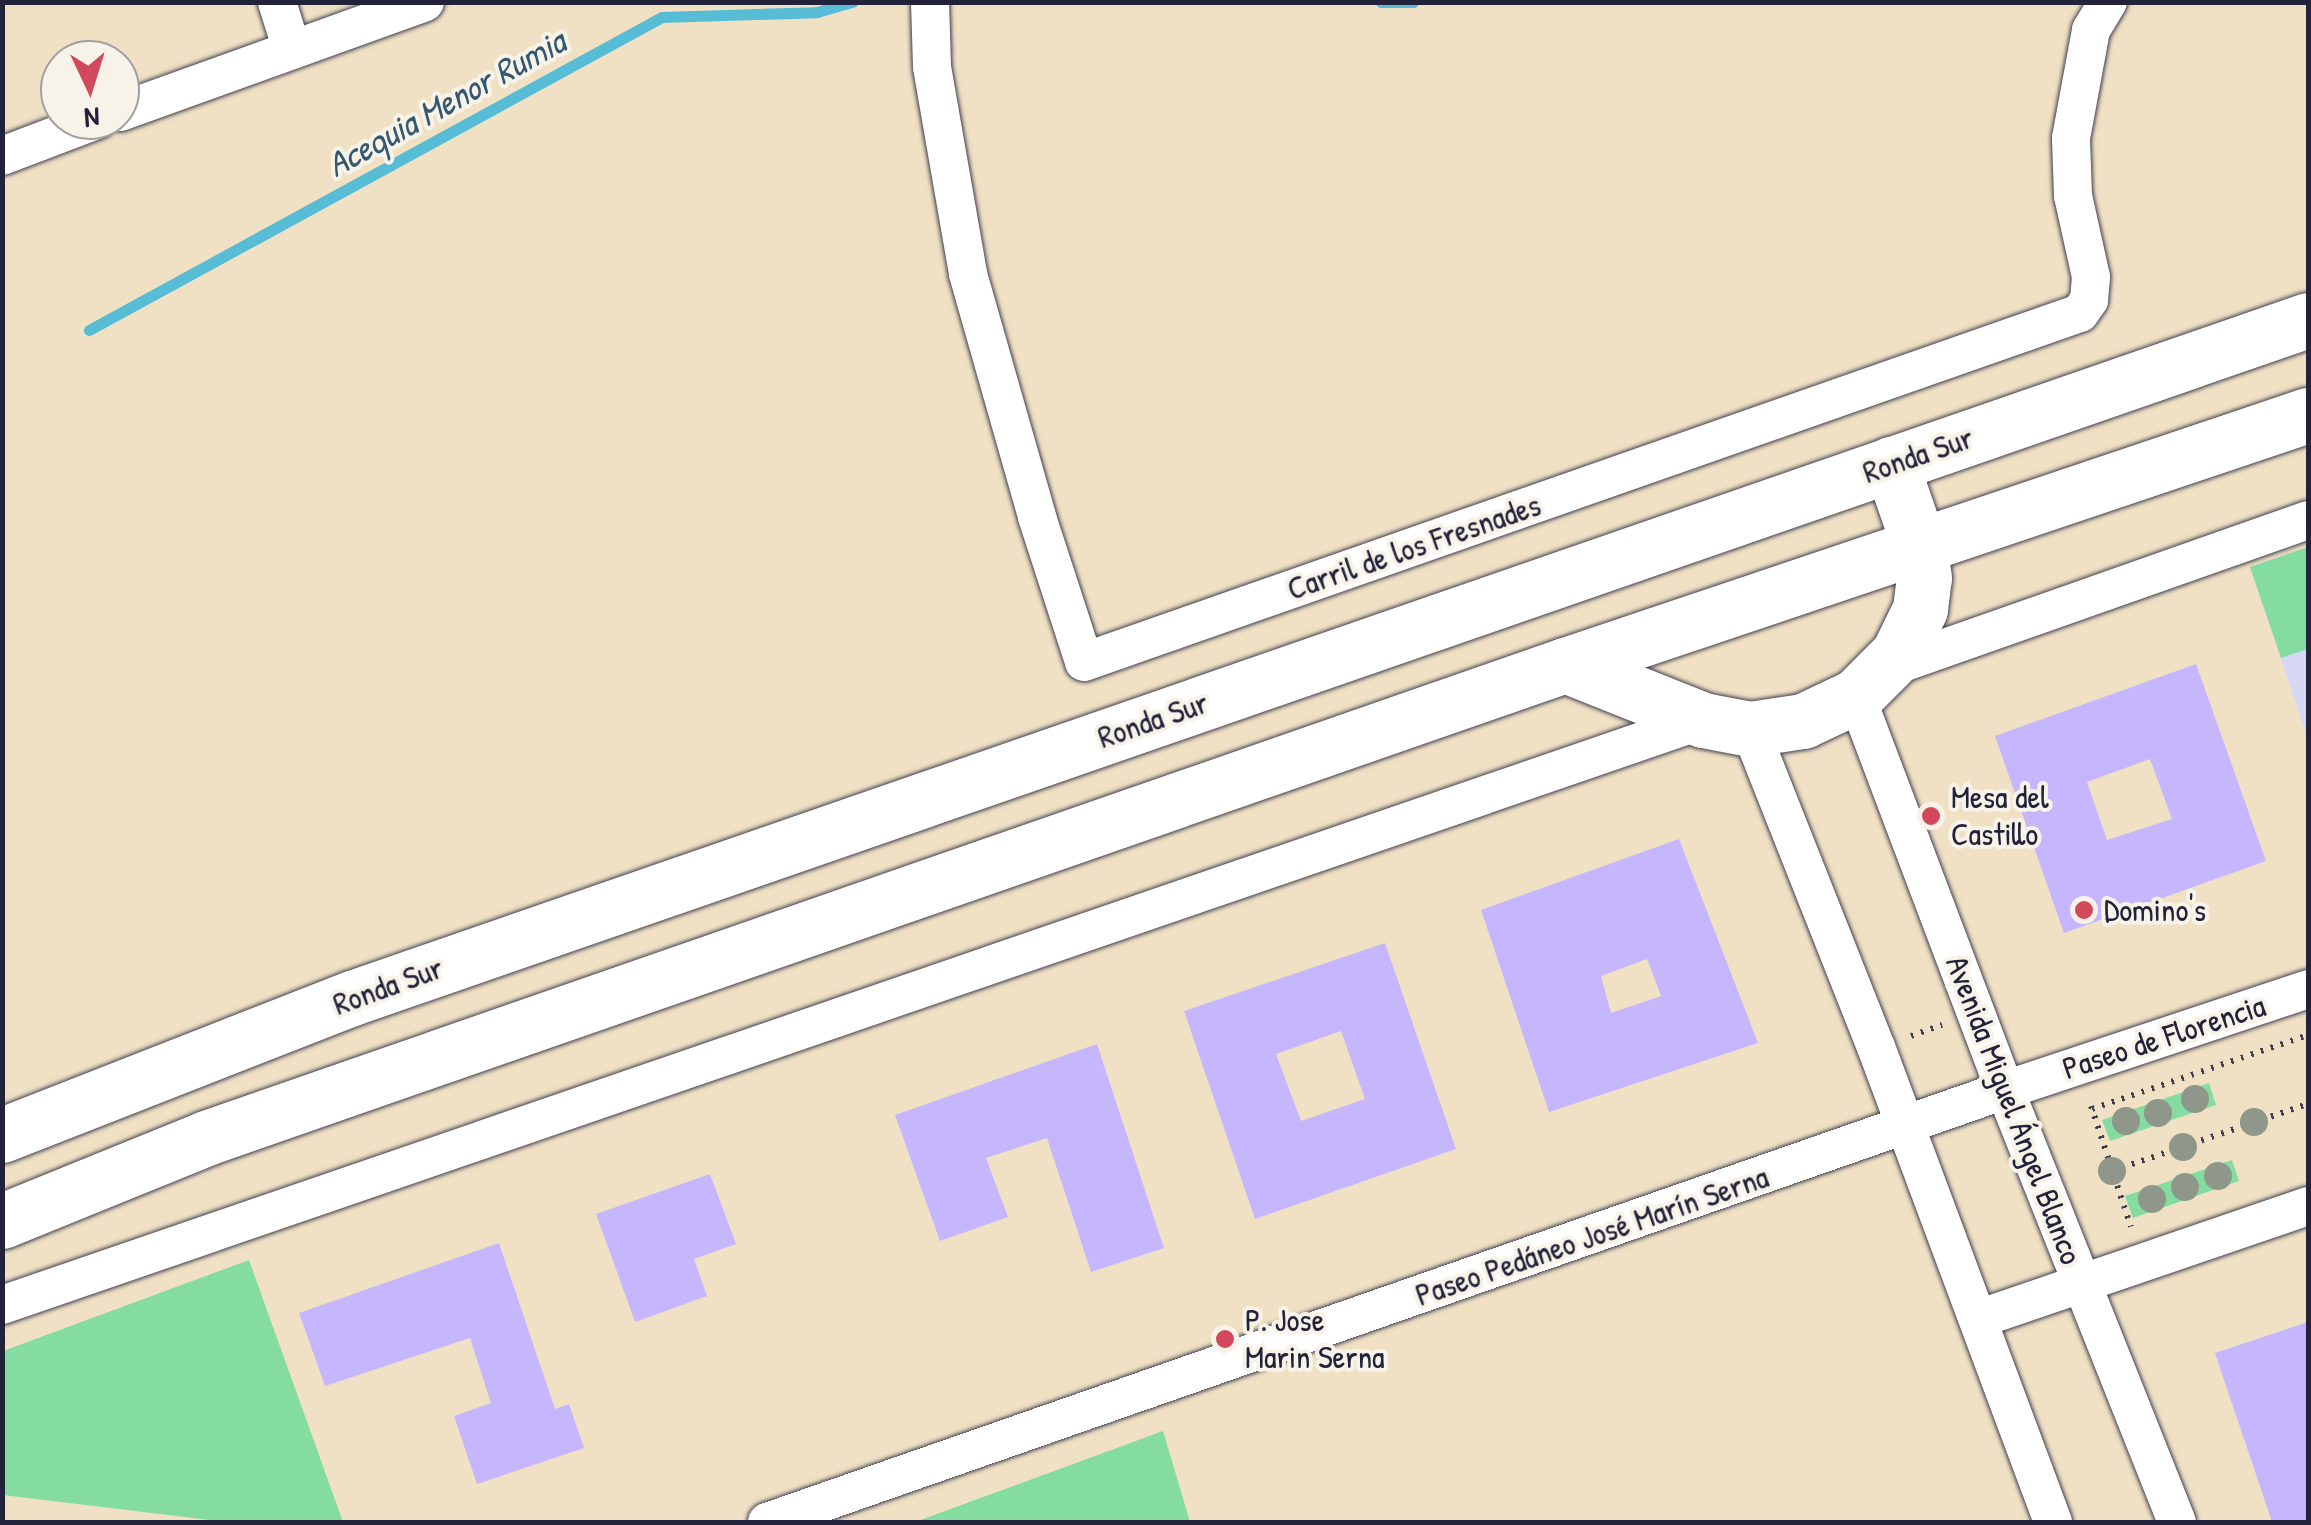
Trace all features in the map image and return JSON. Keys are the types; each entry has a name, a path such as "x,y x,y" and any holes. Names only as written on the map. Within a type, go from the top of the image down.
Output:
{"main road":[{"name":"Ronda Sur","path":"2,1135 352,998 2308,320"},
{"path":"2,1221 206,1138 1565,665 2308,415"},
{"path":"2180,460 2308,432"},
{"path":"1565,665 1726,725 1803,721 1870,682 1908,637 1920,609 1924,578 1920,548 1891,464"}],"street":[{"path":"276,2 291,47"},
{"path":"140,104 425,2"},
{"name":"Carril de los Fresnades","path":"930,2 932,67 968,274 1037,517 1084,662 2080,313 2089,300 2091,277 2073,196 2070,138 2078,76 2091,30 2108,2"},
{"path":"2,156 45,140"},
{"path":"1870,682 2308,520"},
{"name":"Avenida Miguel Ángel Blanco","path":"1870,682 1976,1014 2177,1522"},
{"path":"2,1306 1726,725 1876,1048 2053,1522"},
{"name":"Paseo de Florencia","path":"1907,1127 2005,1090 2308,989"},
{"name":"Paseo Pedáneo José Marín Serna","path":"766,1522 1907,1127"},
{"path":"1978,1319 2308,1206"}],"path":[{"path":"1876,1048 1976,1014"},
{"path":"2092,1109 2308,1034"},
{"path":"2088,1099 2131,1228 2139,1238"},
{"path":"2112,1171 2308,1104"},
{"path":"2120,1232 2148,1222"}],"shaded area":[{"path":"2308,547 2308,739 2250,567"}],"green space":[{"path":"2308,547 2308,649 2281,658 2250,567"},
{"path":"2209,1083 2216,1105 2110,1141 2102,1120"},
{"path":"2232,1160 2239,1181 2133,1218 2125,1196"},
{"path":"249,1260 343,1522 226,1522 3,1495 3,1351"},
{"path":"1163,1431 1190,1522 915,1522"}],"building":[{"path":"2196,664 2266,861 2064,933 1995,736","holes":["2150,759 2172,819 2107,840 2087,782"]},
{"path":"1679,839 1758,1043 1549,1112 1481,910","holes":["1647,959 1661,996 1611,1013 1601,976"]},
{"path":"1385,943 1456,1149 1255,1219 1184,1011","holes":["1341,1031 1365,1099 1301,1121 1276,1054"]},
{"path":"1097,1044 1164,1248 1091,1272 1047,1138 986,1158 1008,1217 940,1241 895,1115"},
{"path":"710,1174 736,1244 694,1259 707,1296 635,1322 596,1214"},
{"path":"499,1243 555,1409 569,1404 584,1448 477,1484 454,1416 491,1403 470,1338 325,1386 299,1313"},
{"path":"2308,1322 2308,1522 2272,1522 2215,1353"}],"waterway":[{"name":"Acequia Menor Rumia","path":"89,330 662,17 817,12 853,2"},
{"name":"Acequia Menor Rumia","path":"1381,2 1413,2"}],"place":[{"name":"Mesa del Castillo","path":"1931,816"},
{"name":"Domino's","path":"2084,910"},
{"name":"P. Jose Marin Serna","path":"1225,1339"}]}
